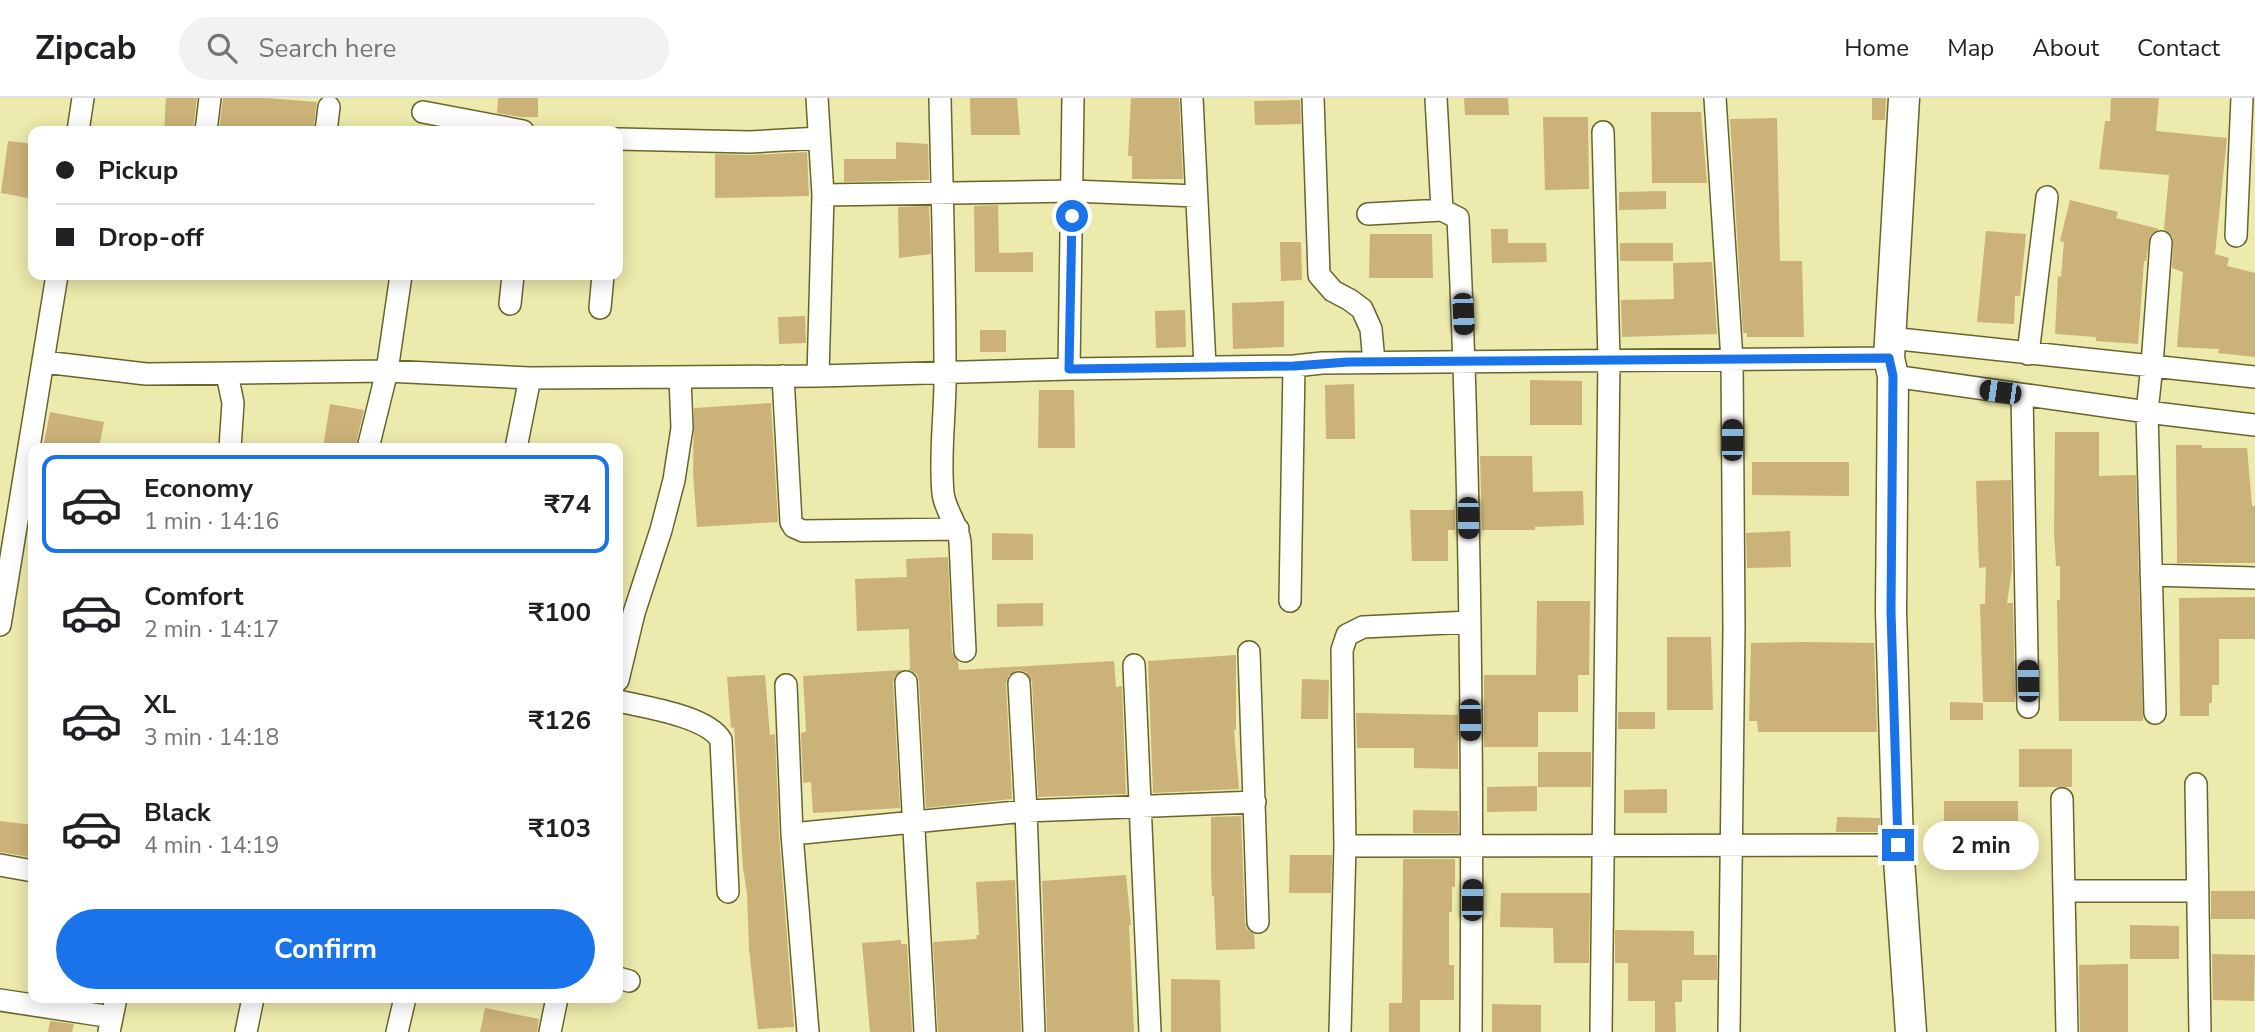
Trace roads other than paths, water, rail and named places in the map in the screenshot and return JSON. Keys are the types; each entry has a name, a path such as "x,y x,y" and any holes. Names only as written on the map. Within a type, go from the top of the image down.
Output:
{"street":[{"path":"79,126 83,98"},
{"path":"207,126 210,98"},
{"path":"817,98 822,195 818,376"},
{"path":"940,98 946,373 941,450 943,496 947,511 958,529 965,651"},
{"path":"1069,369 1073,98"},
{"path":"1192,98 1205,366"},
{"path":"1313,98 1319,275 1332,291 1362,309 1371,329 1374,362"},
{"path":"1436,98 1442,210"},
{"path":"1715,98 1731,360 1732,845 1729,1032"},
{"path":"1903,98 1891,358 1891,611 1898,845 1911,1032"},
{"path":"2236,236 2242,98"},
{"path":"327,126 329,107"},
{"path":"422,114 493,126"},
{"path":"1601,1032 1609,360 1603,132"},
{"path":"623,139 750,142 819,138"},
{"path":"822,195 1073,191 1196,196"},
{"path":"2028,354 2046,197"},
{"path":"1368,214 1442,210 1458,218 1465,362 1470,622 1471,1032"},
{"path":"2155,713 2147,412 2161,242"},
{"path":"30,443 56,280"},
{"path":"369,443 387,371 400,280"},
{"path":"510,304 512,280"},
{"path":"600,308 603,280"},
{"path":"1937,383 1938,344"},
{"path":"44,362 146,374 387,371 530,378 818,376 1374,362 1891,358 1938,344 2255,377"},
{"path":"1891,358 1937,383 2255,425"},
{"path":"1290,601 1294,366"},
{"path":"227,374 233,403 230,443"},
{"path":"783,376 791,522 794,527 803,531 958,529"},
{"path":"623,659 634,612 674,480 682,428 680,377"},
{"path":"517,443 530,378"},
{"path":"2022,395 2028,707"},
{"path":"0,625 28,458"},
{"path":"2151,575 2255,578"},
{"path":"1340,1032 1345,846 1342,650 1347,635 1363,626 1470,622"},
{"path":"1249,652 1258,922"},
{"path":"1134,665 1150,1032"},
{"path":"905,682 925,1032"},
{"path":"1018,683 1026,811 1034,1032"},
{"path":"786,685 792,834 808,1032"},
{"path":"623,702 684,717 717,733 721,740 728,892"},
{"path":"2196,784 2200,1032"},
{"path":"2063,799 2067,1032"},
{"path":"792,834 1026,811 1255,802"},
{"path":"1345,846 1898,845"},
{"path":"0,865 28,870"},
{"path":"2064,891 2198,891"},
{"path":"0,1000 112,1015"},
{"path":"246,1032 252,1003"},
{"path":"397,1032 404,1003"},
{"path":"550,1032 556,1003"}]}
